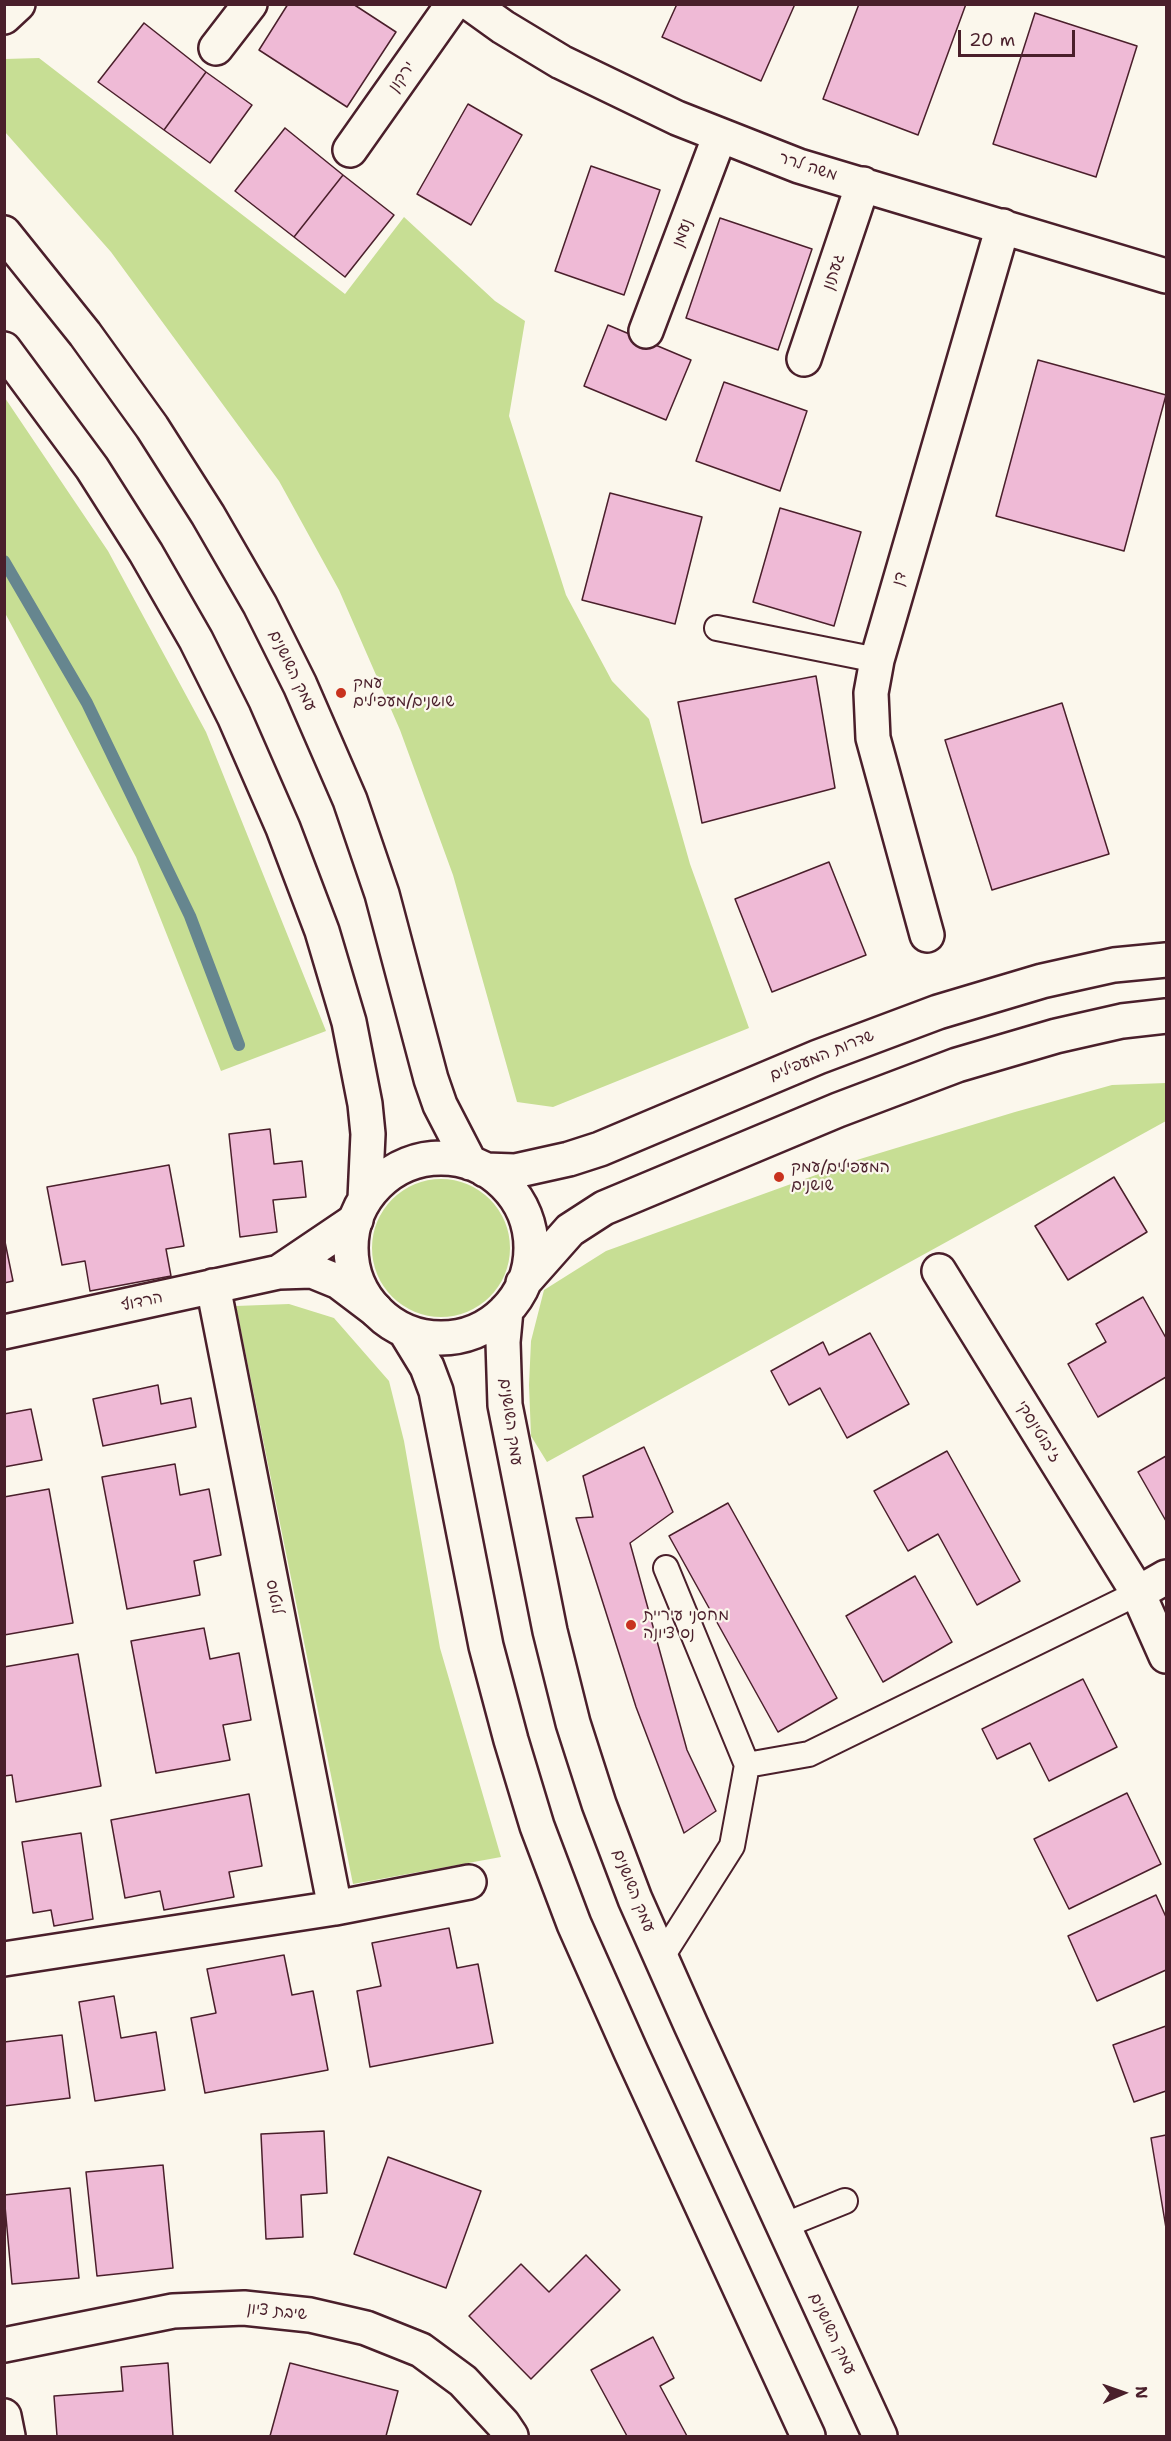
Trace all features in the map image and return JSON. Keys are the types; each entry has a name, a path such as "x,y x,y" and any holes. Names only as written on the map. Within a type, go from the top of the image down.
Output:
{"street":[{"path":"4,17 18,4"},
{"path":"216,48 250,4"},
{"name":"ירקון","path":"350,150 453,4"},
{"name":"משה לרר","path":"471,4 503,27 610,87 677,118 799,166 1167,276"},
{"name":"נעמן","path":"646,331 720,135"},
{"name":"געתון","path":"804,359 863,184"},
{"name":"דן","path":"927,935 873,738 871,693 877,660 1003,226"},
{"name":"עמק השושנים","path":"4,233 85,334 152,427 208,515 275,635 300,685 350,800 382,894 440,1105 478,1166"},
{"path":"4,349 92,468 146,553 196,640 234,716 283,828 322,931 349,1022 365,1104 368,1134 361,1210 351,1243 353,1268 362,1291 376,1310 405,1331 431,1338 459,1336 484,1326 514,1297 570,1230 604,1208 838,1110 957,1065 1056,1036 1122,1021 1167,1016"},
{"name":"שדרות המעפילים","path":"478,1166 515,1171 551,1164 600,1149 818,1057 938,1012 1073,974 1114,965 1167,960"},
{"path":"361,1210 385,1177 412,1163 441,1158 478,1166 510,1191 526,1219 530,1258 514,1297"},
{"name":"הרדוף","path":"279,1272 361,1210"},
{"name":"הרדוף","path":"4,1332 279,1272 312,1271 339,1282 376,1310"},
{"name":"ז'בוטינסקי","path":"939,1271 1138,1593 1167,1656"},
{"name":"לוטוס","path":"213,1286 335,1908"},
{"name":"עמק השושנים","path":"514,1297 502,1342 505,1405 550,1631 573,1723 599,1804 635,1899 661,1958 880,2436"},
{"path":"405,1331 427,1367 436,1391 486,1646 537,1826 574,1924 808,2436"},
{"path":"1138,1593 1167,1577"},
{"path":"4,1959 335,1908 469,1882"},
{"name":"שיבת ציון","path":"4,2345 173,2311 244,2308 310,2315 366,2328 420,2350 463,2381 503,2424 511,2436"},
{"path":"4,2416 8,2436"}],"lane":[{"path":"717,628 877,660"},
{"path":"661,1958 732,1846 747,1765 666,1568"},
{"path":"747,1765 809,1754 1138,1593"},
{"path":"783,2226 845,2201"}],"green space":[{"path":"39,58 345,294 404,217 495,301 525,321 509,416 566,595 612,681 649,719 690,864 749,1028 553,1107 517,1102 453,875 400,730 339,590 279,481 111,252 5,132 5,59"},
{"path":"5,398 108,551 206,732 326,1031 221,1071 136,857 5,613"},
{"path":"1166,1083 1166,1121 547,1462 531,1436 529,1385 531,1341 544,1290 606,1251 860,1159 1015,1112 1112,1085"},
{"path":"441,1179 467,1184 490,1199 505,1222 510,1248 505,1274 490,1297 467,1312 441,1317 415,1312 392,1297 377,1274 372,1248 377,1222 392,1199 415,1184"},
{"path":"289,1304 334,1318 389,1381 404,1441 440,1648 501,1857 353,1884 236,1306"}],"building":[{"path":"288,4 353,4 396,32 347,107 259,50"},
{"path":"677,4 795,4 761,81 662,37"},
{"path":"859,4 966,4 918,135 823,99"},
{"path":"1035,13 1137,46 1096,177 993,144"},
{"path":"144,23 206,72 164,130 98,82"},
{"path":"206,72 252,105 210,163 164,130"},
{"path":"468,104 522,135 471,225 417,194"},
{"path":"285,128 343,175 294,237 235,191"},
{"path":"591,166 660,190 624,295 555,271"},
{"path":"343,175 394,215 345,277 294,237"},
{"path":"720,218 812,249 778,350 686,318"},
{"path":"608,325 691,360 666,420 584,386"},
{"path":"1038,360 1166,395 1124,551 996,516"},
{"path":"724,382 807,411 780,491 696,461"},
{"path":"610,493 702,517 675,624 582,600"},
{"path":"780,508 861,532 834,626 753,602"},
{"path":"816,676 835,788 702,823 678,702"},
{"path":"1062,703 1109,854 992,890 945,740"},
{"path":"829,862 866,955 772,992 735,899"},
{"path":"270,1129 274,1164 302,1161 306,1197 273,1200 277,1232 240,1237 229,1134"},
{"path":"169,1165 184,1246 166,1249 171,1276 90,1291 85,1261 62,1265 47,1187"},
{"path":"1114,1177 1147,1232 1068,1280 1035,1226"},
{"path":"4,1237 13,1281 4,1283"},
{"path":"1143,1297 1166,1338 1166,1377 1098,1417 1068,1364 1106,1342 1096,1324"},
{"path":"870,1333 909,1404 847,1438 820,1388 789,1405 771,1371 823,1342 829,1355"},
{"path":"158,1385 161,1404 191,1398 196,1427 103,1446 93,1399"},
{"path":"31,1409 42,1460 4,1467 4,1414"},
{"name":"מחסני עיריית נס ציונה","path":"644,1447 673,1512 630,1543 687,1750 716,1811 684,1833 636,1707 576,1518 593,1517 583,1476"},
{"path":"947,1451 1020,1581 977,1605 938,1534 908,1551 874,1491"},
{"path":"1166,1456 1166,1521 1138,1472"},
{"path":"175,1464 180,1495 209,1489 221,1555 194,1561 200,1595 127,1609 102,1477"},
{"path":"49,1489 73,1623 4,1635 4,1497"},
{"name":"מחסני עיריית נס ציונה","path":"728,1503 837,1698 778,1732 669,1536"},
{"path":"915,1576 952,1642 883,1682 846,1616"},
{"path":"204,1628 210,1659 239,1653 251,1720 223,1725 230,1760 156,1773 131,1641"},
{"path":"78,1654 101,1786 16,1802 12,1775 4,1776 4,1667"},
{"path":"1083,1679 1117,1747 1049,1781 1030,1743 997,1759 982,1729"},
{"path":"1127,1793 1161,1864 1069,1909 1034,1839"},
{"path":"249,1794 262,1866 229,1872 234,1897 164,1910 160,1891 125,1898 111,1820"},
{"path":"81,1833 93,1919 54,1926 51,1910 33,1913 22,1842"},
{"path":"1156,1895 1166,1917 1166,1970 1097,2001 1068,1936"},
{"path":"449,1928 457,1968 478,1964 493,2043 370,2067 357,1991 381,1986 372,1943"},
{"path":"284,1955 292,1995 313,1991 328,2070 205,2093 191,2018 216,2013 207,1969"},
{"path":"114,1996 121,2038 156,2032 165,2090 95,2101 79,2002"},
{"path":"1166,2026 1166,2091 1134,2102 1113,2045"},
{"path":"62,2035 70,2098 4,2106 4,2042"},
{"path":"324,2131 327,2193 301,2195 303,2237 266,2239 261,2134"},
{"path":"1166,2135 1166,2228 1151,2138"},
{"path":"388,2157 481,2191 446,2288 354,2254"},
{"path":"163,2165 173,2268 97,2276 86,2172"},
{"path":"70,2188 79,2278 12,2284 4,2195"},
{"path":"586,2255 620,2290 531,2379 469,2316 521,2264 549,2292"},
{"path":"653,2337 674,2378 660,2386 687,2436 627,2436 591,2370"},
{"path":"168,2363 173,2436 57,2436 54,2396 123,2391 121,2367"},
{"path":"290,2363 398,2391 386,2436 270,2436"}],"waterway":[{"path":"4,561 87,703 190,916 239,1045"}],"place":[{"name":"עמק שושנים/מעפילים","path":"341,693"},
{"name":"המעפילים/עמק שושנים","path":"779,1177"},
{"name":"מחסני עיריית נס ציונה","path":"631,1625"}]}
